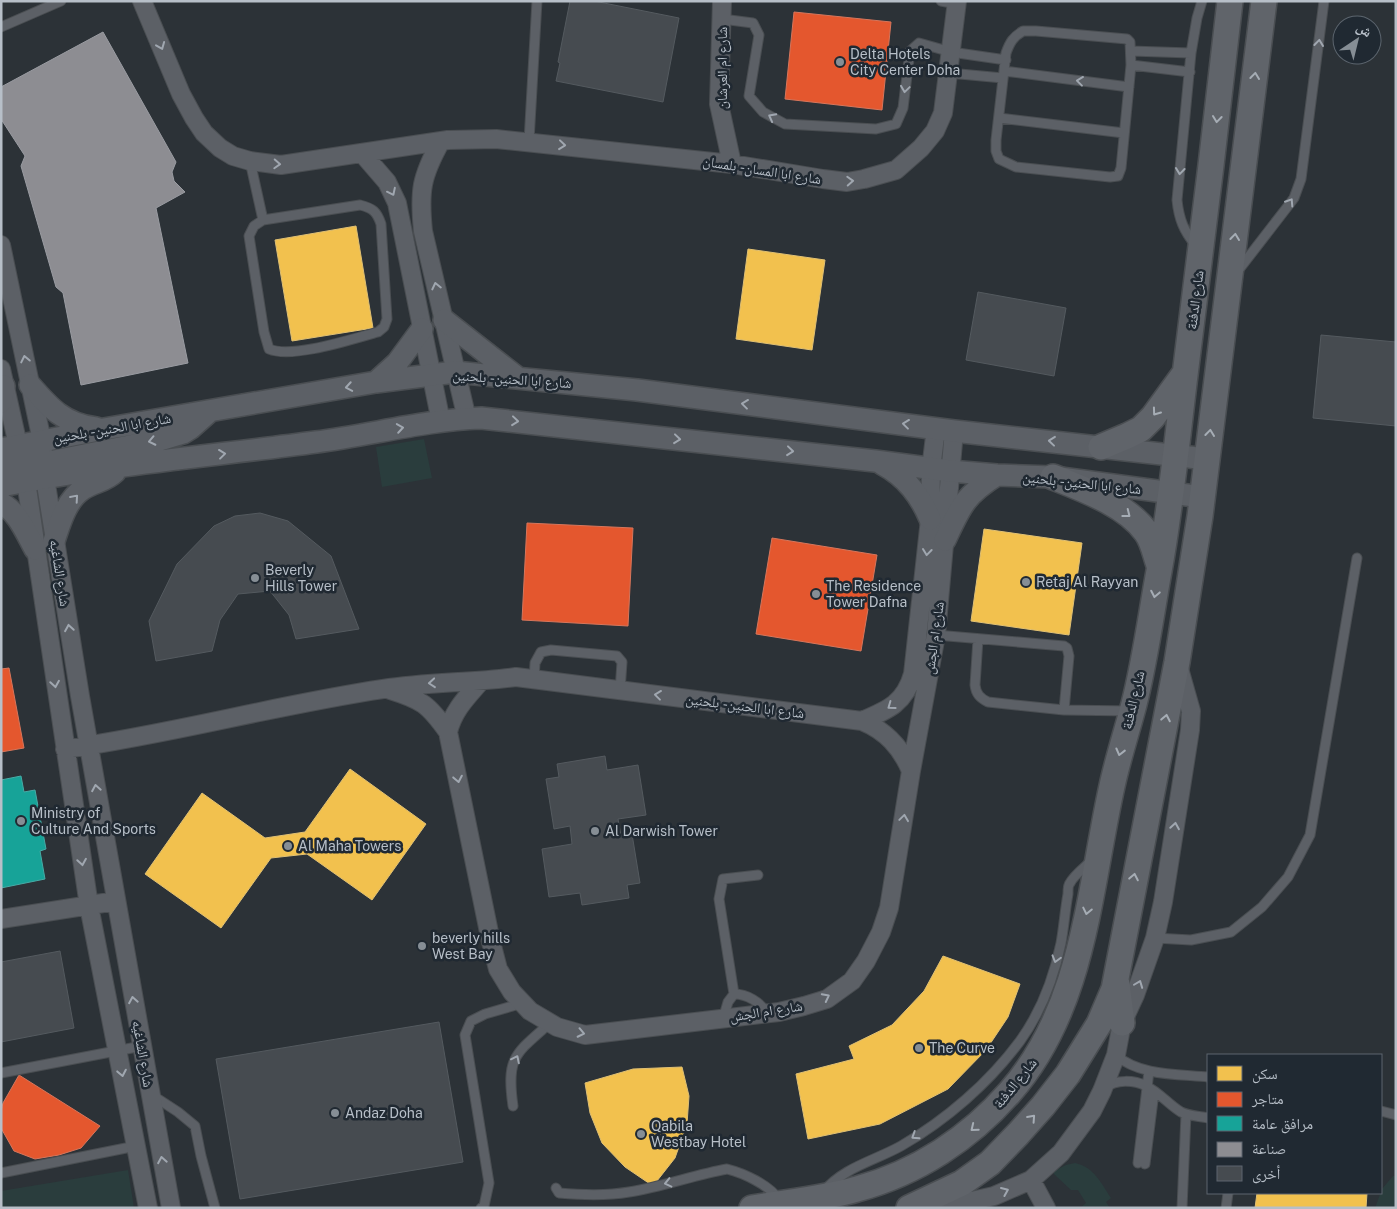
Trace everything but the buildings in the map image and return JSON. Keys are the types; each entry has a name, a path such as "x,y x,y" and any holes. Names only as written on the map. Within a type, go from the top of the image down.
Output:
{"main road":[{"name":"شارع الدفنة","path":"752,1208 854,1190 877,1183 920,1164 967,1133 996,1107 1012,1089 1052,1030 1064,1000 1076,962 1112,785 1132,711 1160,568 1201,252 1230,1"},
{"path":"910,1208 962,1183 990,1163 1037,1113 1068,1074 1099,1024 1114,989 1177,662 1202,497 1264,1"},
{"path":"1101,447 1141,429 1153,417 1185,374"},
{"path":"1053,477 1080,487 1101,498 1122,510 1136,521 1147,533 1160,568"},
{"path":"1116,977 1122,1023"}],"street":[{"name":"شارع ابا المسان - بلمسان","path":"142,1 181,94 204,133 220,148 233,156 250,161 281,165 441,141 496,139 732,164 847,182 896,170 921,148 935,131 943,113 950,72 951,2"},
{"name":"شارع ام العرشان","path":"722,1 719,104 732,164"},
{"path":"441,141 430,160 423,178 420,202 423,232 467,419"},
{"path":"362,153 387,182 398,203 441,422"},
{"path":"1,245 42,441 37,452 26,463"},
{"path":"444,320 518,378"},
{"path":"376,382 397,363 422,329"},
{"name":"شارع ابا الحنين - بلحنين","path":"42,441 376,382 455,372 637,390 945,429 1207,459"},
{"path":"30,385 48,406 70,421 86,427 104,429"},
{"name":"شارع الشاغيه","path":"2,386 26,463 54,541 171,1208"},
{"path":"1,468 176,435 191,428 209,411"},
{"name":"شارع ابا الحنين - بلحنين","path":"1,486 26,463 121,466 318,442 467,419 510,421 941,470 1053,477 1202,497"},
{"name":"شارع ام الجش","path":"385,688 409,696 424,704 436,714 448,732 498,969 512,992 530,1011 550,1023 585,1035 767,1013 804,1006 827,999 852,981 866,961 881,932 889,908 910,771 936,635 945,540 941,470 945,429"},
{"path":"875,461 894,470 910,484 922,500 930,519"},
{"name":"شارع الشاغيه","path":"26,463 35,549 89,906 148,1208"},
{"path":"54,541 62,518 76,496 84,489 111,476 121,466"},
{"path":"862,721 887,710 904,694 910,685 913,674 930,519 941,470"},
{"path":"945,540 958,511 966,499 977,488 997,475"},
{"path":"1,503 10,509 19,520 35,549"},
{"path":"942,1208 994,1196 1032,1180 1061,1153 1092,1111 1102,1091 1116,1055 1122,1023 1135,996 1155,938 1163,902 1190,730 1191,711 1177,662"},
{"name":"شارع ابا الحنين - بلحنين","path":"65,749 89,746 295,704 385,688 456,682 480,682 516,677 862,721 873,726 892,740 906,760 910,771"},
{"path":"448,732 451,719 457,709 480,682"},
{"path":"1,919 116,901"},
{"path":"1032,1180 1046,1208"}],"lane":[{"path":"1,27 61,1"},
{"path":"529,141 537,1"},
{"path":"1201,252 1187,234 1179,216 1177,200 1191,53 1202,1"},
{"path":"1229,282 1288,206 1300,184 1324,1"},
{"path":"722,19 753,24 759,35 749,96 763,112 785,124 876,129 896,124 903,108 910,51 919,43 951,52 1006,60"},
{"path":"1024,31 1036,31 1127,39 1130,42 1131,51 1122,168 1118,176 1110,177 1016,167 1000,159 996,151 998,118 1006,60 1010,42 1016,35 1024,31"},
{"path":"1131,51 1191,53"},
{"path":"1130,65 1190,72"},
{"path":"950,72 1004,74 1129,87"},
{"path":"998,118 1124,133"},
{"path":"250,161 263,220"},
{"path":"360,205 370,208 377,214 381,224 387,319 384,327 378,332 316,348 283,352 275,352 269,349 264,332 249,236 254,226 263,220 360,205"},
{"path":"1155,938 1191,940 1231,932 1262,907 1288,877 1310,835 1357,558"},
{"path":"936,635 1060,645 1067,648 1069,658 1064,710"},
{"path":"978,639 974,685 975,690 982,699 988,702 1064,710 1132,711"},
{"path":"534,680 535,663 541,652 551,650 617,656 622,662 620,690"},
{"path":"722,1018 728,1002 734,994 719,899 723,879 758,874"},
{"path":"734,994 740,994 753,1000 762,1006 767,1013"},
{"path":"481,1208 484,1206 490,1183 465,1035 471,1021 485,1014 523,1003"},
{"path":"513,1106 510,1070 520,1049 550,1023"},
{"path":"1,1073 142,1046"},
{"path":"1116,1055 1127,1064 1149,1071 1207,1077"},
{"path":"1141,1163 1150,1089 1149,1071"},
{"path":"1102,1091 1113,1083 1126,1081 1150,1089 1186,1114 1207,1118"},
{"path":"150,1094 178,1112 195,1126 215,1208"},
{"path":"1382,1111 1396,1115"},
{"path":"1182,1208 1186,1114"},
{"path":"1,1173 136,1146"},
{"path":"556,1188 559,1193 567,1194 586,1195 628,1192 726,1169 738,1172 774,1193 780,1203"},
{"path":"1226,1208 1228,1194"}],"shaded area":[{"path":"424,439 432,478 382,487 376,447"},
{"path":"1075,1163 1087,1168 1100,1181 1111,1198 1106,1202 1110,1208 1080,1208 1086,1203 1078,1190 1071,1190 1054,1174 1054,1171"},
{"path":"128,1170 134,1208 1,1208 1,1191"},
{"path":"1393,1176 1396,1176 1396,1208 1375,1208 1380,1194 1382,1194 1382,1189"}],"place":[{"name":"Delta Hotels City Center Doha","path":"840,62"},
{"name":"Beverly Hills Tower","path":"255,578"},
{"name":"Retaj Al Rayyan","path":"1026,582"},
{"name":"The Residence Tower Dafna","path":"816,594"},
{"name":"Ministry of Culture And Sports","path":"21,821"},
{"name":"Al Darwish Tower","path":"595,831"},
{"name":"Al Maha Towers","path":"288,846"},
{"name":"beverly hills West Bay","path":"422,946"},
{"name":"The Curve","path":"919,1048"},
{"name":"Andaz Doha","path":"335,1113"},
{"name":"Qabila Westbay Hotel","path":"641,1134"}]}
